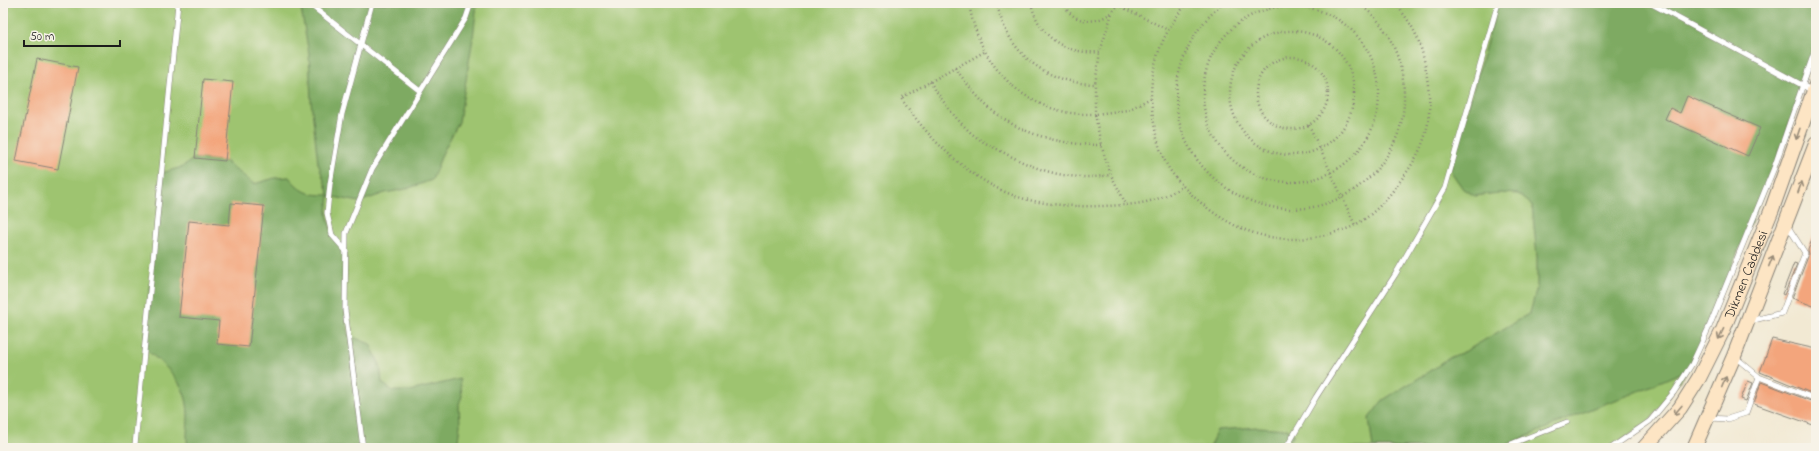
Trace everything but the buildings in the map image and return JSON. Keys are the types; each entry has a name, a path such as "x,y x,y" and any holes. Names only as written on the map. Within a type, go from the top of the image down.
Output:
{"main road":[{"name":"Dikmen Caddesi","path":"1644,448 1680,408 1699,378 1723,330 1772,209 1811,92"},
{"name":"Dikmen Caddesi","path":"1694,448 1709,418 1734,356 1816,144"}],"lane":[{"path":"131,448 135,445 178,3"},
{"path":"308,3 420,91"},
{"path":"346,250 332,235 327,213 330,184 342,114 372,3"},
{"path":"363,448 345,310 346,233 372,169 466,18 471,3"},
{"path":"1286,448 1316,397 1395,275 1445,188 1498,3"},
{"path":"1650,3 1811,92"},
{"path":"1612,448 1650,421 1674,392 1692,364 1774,168 1811,92 1816,47"},
{"path":"1747,322 1782,313 1805,253 1786,224"},
{"path":"1734,356 1760,377 1816,398"},
{"path":"1709,418 1727,419 1746,413 1760,377"},
{"path":"1501,448 1567,422"},
{"path":"3,447 12,448"}],"path":[{"path":"969,3 976,35 984,52 1002,76 1022,94 1045,106 1064,111 1095,114 1128,110 1151,98"},
{"path":"997,3 999,14 1006,30 1025,59 1054,77 1071,82 1096,84"},
{"path":"1031,3 1038,24 1052,40 1072,50 1100,52"},
{"path":"1063,3 1070,14 1079,19 1089,21 1099,20 1112,13"},
{"path":"1187,3 1176,16 1168,30 1161,43 1154,64 1151,98 1156,130 1166,164 1183,186 1210,212 1229,224 1270,238 1292,239 1313,237 1355,225 1382,204 1414,162 1423,145 1428,119 1429,93 1426,64 1418,36 1394,3"},
{"path":"1224,3 1205,20 1191,40 1182,62 1177,84 1177,108 1182,131 1192,152 1205,171 1223,187 1243,199 1265,207 1288,210 1312,208 1334,201 1355,190 1373,175 1387,156 1398,135 1404,111 1405,87 1400,63 1391,41 1377,21 1357,3"},
{"path":"1127,206 1110,175 1101,145 1095,114 1096,84 1100,52 1112,13 1118,4 1168,30"},
{"path":"1283,6 1303,6 1321,11 1338,19 1354,31 1366,46 1374,63 1379,82 1380,101 1376,120 1369,137 1358,153 1344,165 1331,173 1312,180 1294,183 1259,177 1243,169 1229,158 1209,128 1204,111 1202,93 1204,75 1210,58 1219,43 1231,29 1247,17 1265,10 1283,6"},
{"path":"1294,31 1308,33 1322,38 1334,47 1350,70 1354,84 1354,99 1351,113 1345,126 1335,138 1320,148 1309,153 1293,155 1278,154 1263,148 1250,139 1240,128 1234,114 1230,98 1231,83 1235,68 1243,55 1253,45 1266,37 1279,32 1294,31"},
{"path":"984,52 901,98 925,131 962,165 991,184 1018,197 1054,204 1091,207 1127,206 1141,204 1160,198 1183,186"},
{"path":"1293,57 1305,59 1315,65 1323,74 1328,85 1328,97 1325,109 1318,118 1309,125 1297,129 1286,128 1275,124 1265,117 1259,107 1257,90 1262,73 1270,64 1281,59 1293,57"},
{"path":"955,68 988,106 1030,133 1060,143 1101,145"},
{"path":"930,82 954,116 966,129 978,139 1016,160 1044,172 1074,176 1110,175"},
{"path":"1309,125 1355,225"}],"green space":[{"path":"3,3 1816,3 1692,364 1650,421 1611,448 3,448"},
{"path":"300,3 477,3 473,38 459,122 443,152 432,180 359,202 329,196 327,213 332,235 346,251 345,310 348,335 370,344 380,365 382,383 393,391 410,391 460,379 462,396 459,404 460,425 457,448 188,448 188,409 185,395 171,372 144,348 162,173 182,167 195,158 225,161 254,184 275,178 289,177 298,187 306,192 311,194 329,195 318,163 311,101 309,54"},
{"path":"1498,3 1816,3 1816,47 1774,168 1689,369 1500,448 1373,448 1369,418 1383,400 1449,358 1466,351 1530,313 1537,287 1537,257 1532,205 1518,194 1498,193 1475,196 1463,189 1450,170"},
{"path":"1258,427 1287,429 1294,434 1286,448 1209,448 1217,430"}]}
